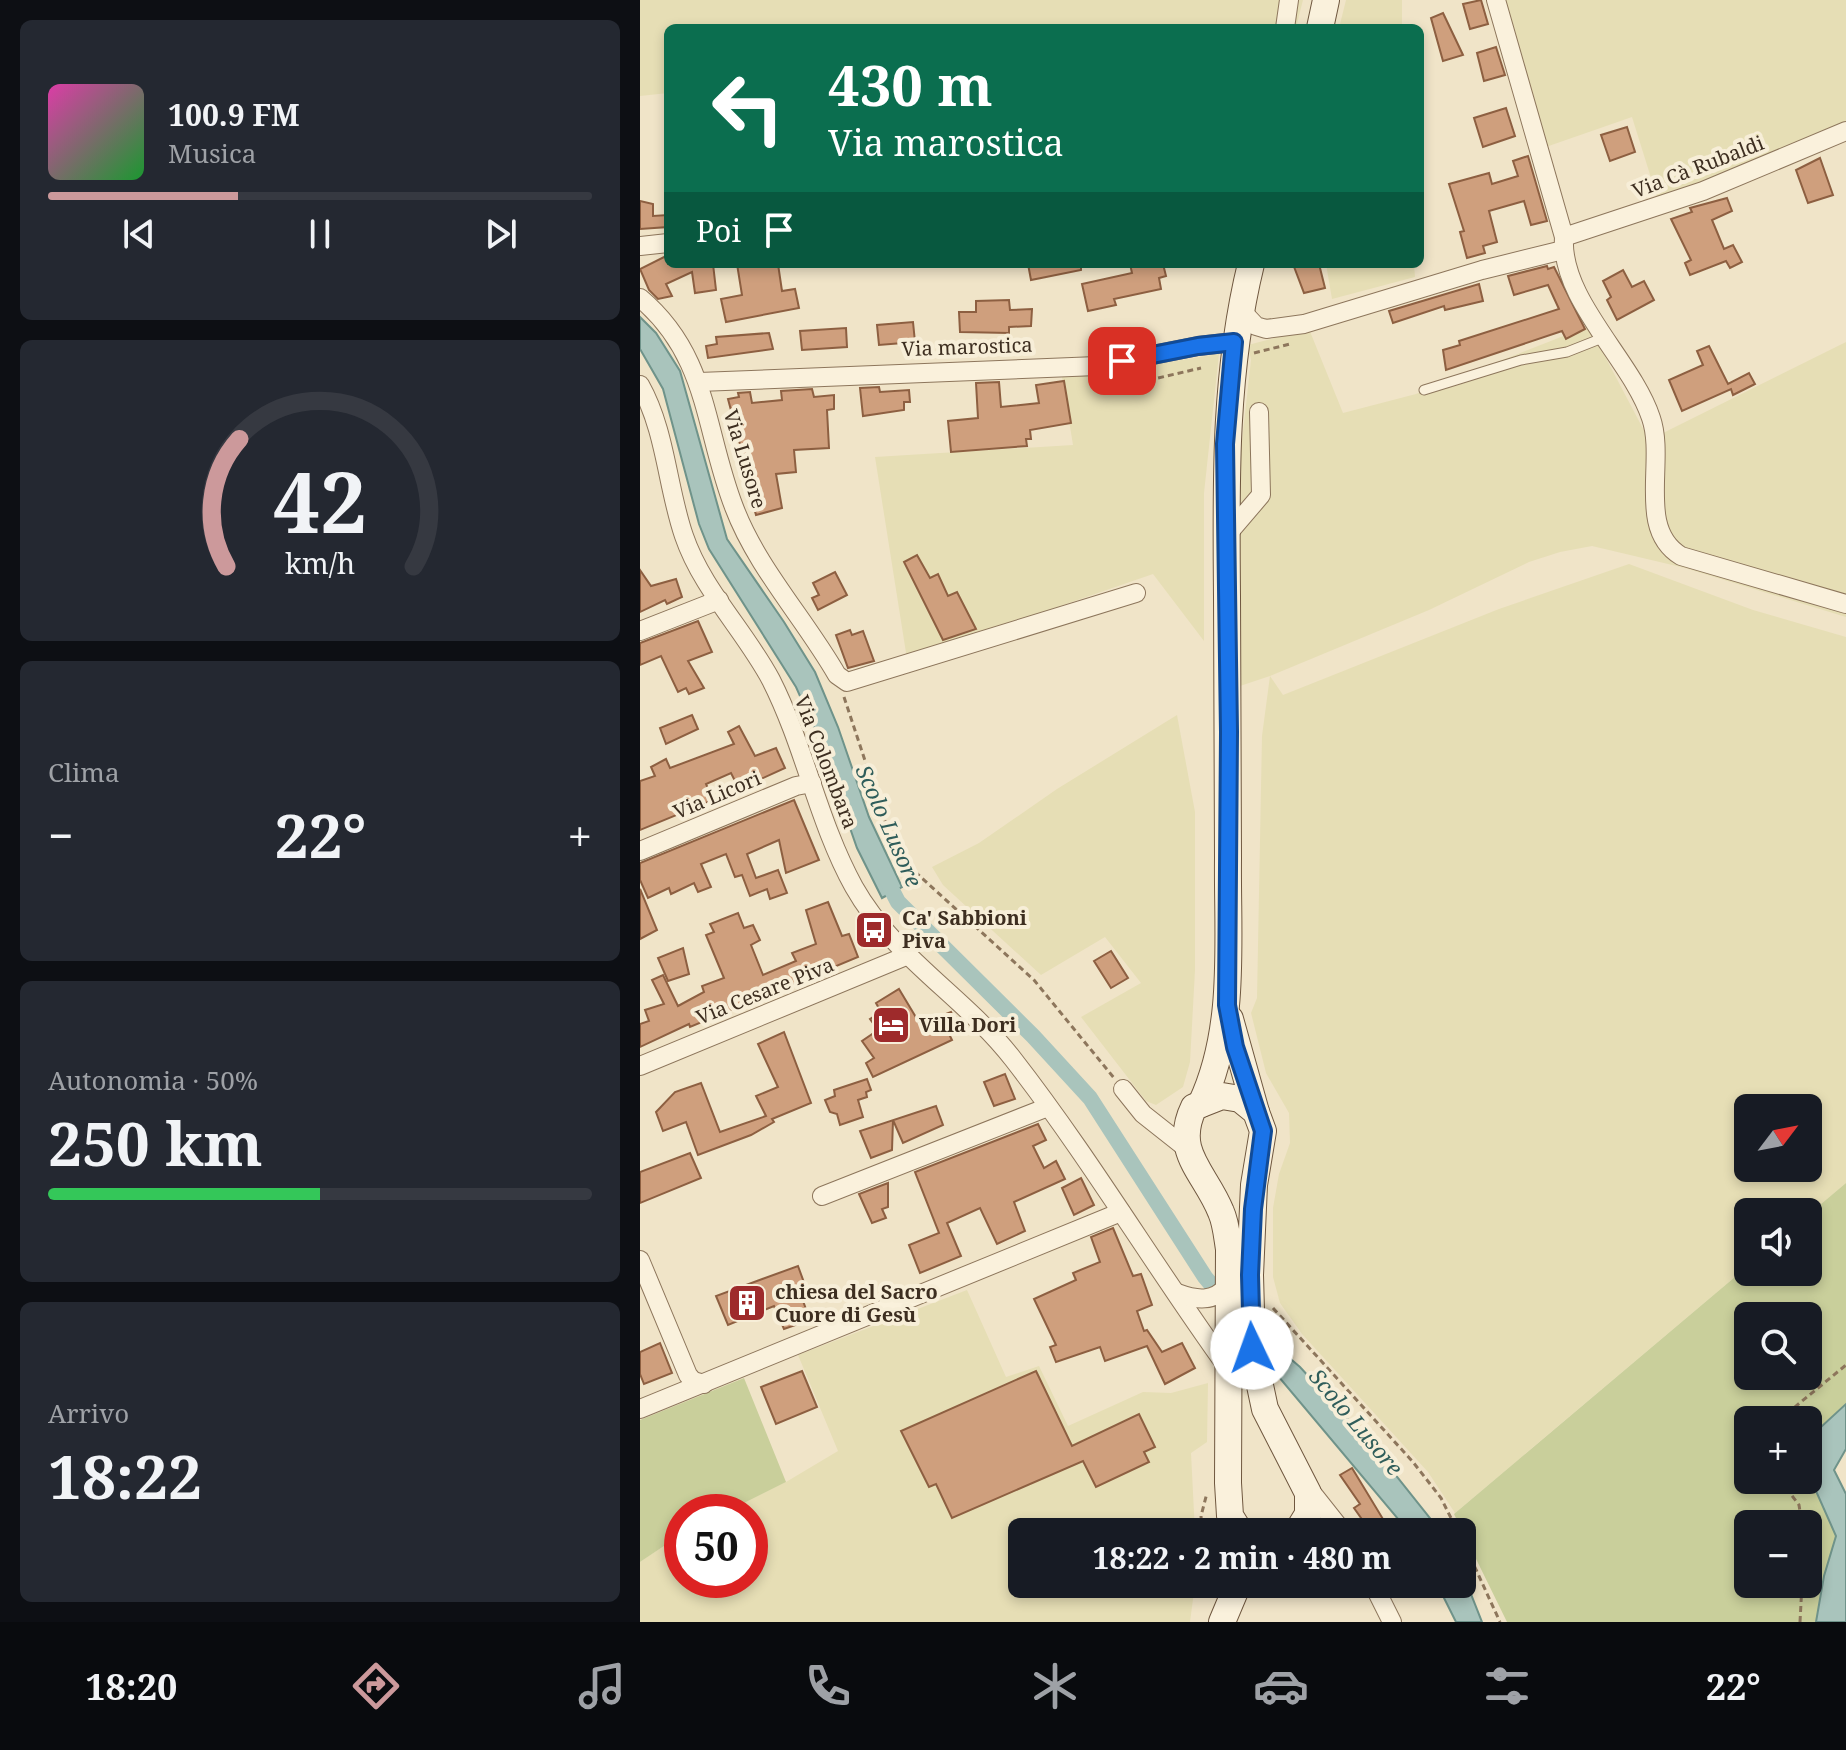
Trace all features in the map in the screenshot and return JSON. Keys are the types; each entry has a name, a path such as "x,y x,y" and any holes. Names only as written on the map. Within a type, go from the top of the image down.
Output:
{"main road":[{"path":"1321,24 1326,0"},
{"path":"1250,268 1234,342 1225,444 1227,1005 1235,1047 1263,1131 1254,1185 1230,1286 1272,1428 1305,1484 1310,1501 1306,1518"},
{"path":"1227,1005 1215,1067 1185,1125 1186,1148 1223,1215 1229,1249 1227,1367 1233,1518"},
{"path":"1197,1106 1222,1096 1240,1099 1256,1112"},
{"path":"1222,1622 1224,1598"},
{"path":"1222,1622 1232,1598"}],"street":[{"path":"1286,24 1289,0"},
{"path":"1333,24 1339,0"},
{"path":"1496,0 1563,244 1582,297 1651,416 1657,521 1664,543 1681,556 1846,604"},
{"name":"Via Cà Rubaldi","path":"1240,309 1256,326 1277,329 1304,324 1563,244 1703,191 1846,131"},
{"path":"640,246 664,243"},
{"name":"Via Lusore","path":"640,298 672,329 699,382 734,508 763,563 842,679"},
{"name":"Via marostica","path":"699,382 1097,366 1234,342"},
{"name":"Via Colombara","path":"640,385 645,412 684,537 719,600 770,679 791,722 829,832 854,886 869,911 906,956 991,1035 1048,1107 1227,1367"},
{"path":"1226,536 1258,500 1263,487 1259,412"},
{"path":"1226,484 1250,493 1263,487"},
{"path":"842,679 1136,593"},
{"path":"640,631 719,600"},
{"name":"Via Licori","path":"640,851 796,786 812,783"},
{"name":"Via Cesare Piva","path":"640,1066 906,956"},
{"path":"1123,1089 1143,1114 1186,1148"},
{"path":"1158,1124 1197,1106"},
{"path":"822,1196 1048,1107"},
{"path":"640,1409 1121,1212"},
{"path":"640,1260 688,1375 693,1381 704,1384"},
{"path":"1177,1293 1194,1299 1230,1286"},
{"path":"1305,1484 1332,1518"},
{"path":"1379,1598 1392,1622"}],"lane":[{"path":"1424,390 1521,360 1567,352 1605,337"}],"path":[{"path":"1097,366 1105,384 1115,388 1201,368"},
{"path":"842,679 843,694 887,827 913,870 1034,980 1123,1089"},
{"path":"1270,1301 1274,1311 1413,1462 1441,1498 1451,1518"},
{"path":"1796,1406 1846,1365"},
{"path":"1476,1570 1500,1622"},
{"path":"1800,1622 1801,1598"}],"shaded area":[{"path":"640,0 1303,0 1297,24 664,24 664,93 640,96"},
{"path":"1346,0 1402,0 1402,24 1340,24"},
{"path":"1500,0 1846,0 1846,131 1657,197 1632,117 1543,148"},
{"path":"1327,268 1414,268 1415,277 1332,299"},
{"path":"1589,326 1649,440 1846,342 1846,617 1685,568 1592,546 1529,562 1429,610 1237,687 1236,495 1251,360 1248,345 1309,329 1343,413 1416,394"},
{"path":"1219,354 1204,493 1204,641 1153,574 907,659 875,457 1073,445 1061,371 1126,369"},
{"path":"1629,564 1753,610 1846,637 1846,1183 1822,1203 1822,1198 1734,1198 1734,1278 1455,1513 1428,1472 1302,1334 1280,1303 1273,1277 1273,1208 1279,1174 1290,1143 1289,1113 1266,1073 1251,1013 1257,998 1262,736 1270,676 1283,695 1499,609"},
{"path":"1177,715 1195,812 1195,970 1190,1062 1183,1087 1156,1105 1146,1101 1081,1017 1141,983 1105,937 1041,975 943,885 932,867 979,843 1057,789"},
{"path":"967,1290 1006,1377 1039,1366 1068,1426 1143,1392 1171,1393 1208,1383 1207,1442 1191,1453 1194,1518 1008,1518 1008,1598 1193,1598 1190,1622 640,1622 640,1562 664,1546 664,1598 768,1598 768,1494 762,1494 838,1451 798,1355"}],"green space":[{"path":"1846,1183 1846,1404 1822,1426 1822,1406 1734,1406 1734,1494 1817,1494 1836,1536 1822,1588 1822,1510 1734,1510 1734,1598 1820,1598 1816,1622 1507,1622 1476,1559 1476,1518 1456,1518 1454,1514 1734,1278 1734,1286 1822,1286 1822,1203"},
{"path":"744,1378 786,1482 762,1494 664,1494 664,1546 640,1562 640,1420"}],"water":[{"path":"640,317 656,333 680,371 727,539 815,672 838,727 869,817 902,887 882,898 857,848 818,736 796,687 709,549 699,524 663,389 640,349"},
{"path":"1266,1338 1300,1367 1374,1448 1430,1518 1397,1518 1268,1364"},
{"path":"1846,1404 1846,1449 1834,1470 1846,1494 1846,1622 1816,1622 1824,1576 1836,1536 1817,1494 1822,1494 1822,1426"},
{"path":"1444,1598 1472,1598 1482,1622 1456,1622"}],"building":[{"path":"1481,0 1488,24 1470,29 1463,4"},
{"path":"1443,13 1463,55 1443,61 1431,18"},
{"path":"1496,47 1505,75 1484,81 1477,53"},
{"path":"1506,108 1515,136 1483,147 1474,118"},
{"path":"1627,127 1635,152 1610,161 1601,135"},
{"path":"1528,156 1547,221 1531,225 1524,201 1489,211 1497,242 1483,246 1485,253 1467,258 1460,232 1464,231 1449,184 1489,173 1492,184 1518,176 1513,161"},
{"path":"1820,158 1833,195 1808,203 1796,170"},
{"path":"1727,198 1732,211 1712,220 1724,249 1733,245 1742,262 1730,268 1726,261 1690,275 1685,263 1691,260 1671,219 1692,212 1690,208"},
{"path":"640,201 653,204 653,216 664,215 664,227 640,229"},
{"path":"664,257 664,268 713,268 716,290 695,293 692,272 666,284 672,296 658,299 649,290 640,269"},
{"path":"1547,266 1548,269 1554,267 1585,329 1566,339 1562,331 1446,370 1443,350 1460,345 1459,341 1559,309 1548,285 1514,295 1508,276"},
{"path":"738,268 779,268 782,291 795,289 799,308 726,322 721,299 742,295"},
{"path":"1029,268 1081,268 1081,270 1031,280"},
{"path":"1131,268 1164,268 1166,276 1159,278 1161,289 1114,299 1116,305 1088,311 1082,284 1132,273"},
{"path":"1295,268 1320,268 1325,288 1304,293"},
{"path":"1623,270 1632,287 1644,281 1654,300 1617,320 1607,300 1611,297 1603,281"},
{"path":"1479,284 1483,301 1445,310 1444,306 1393,323 1389,311"},
{"path":"1009,300 1010,310 1032,309 1031,326 1009,327 1009,333 960,332 959,312 976,312 976,301"},
{"path":"913,322 915,342 879,345 877,325"},
{"path":"846,328 847,347 802,350 800,331"},
{"path":"769,333 773,349 708,358 706,346 717,344 716,337"},
{"path":"1709,346 1728,384 1749,373 1755,384 1733,395 1731,389 1682,411 1669,380 1703,365 1697,351"},
{"path":"1064,381 1071,423 1030,430 1031,439 1026,439 1027,446 951,452 948,421 978,418 976,383 999,382 1001,407 1039,403 1036,385"},
{"path":"879,387 880,392 909,390 910,402 904,402 904,410 863,416 860,388"},
{"path":"812,389 814,397 834,395 834,409 827,410 829,448 794,450 796,472 776,474 782,508 756,515 728,399 739,397 738,393 750,392 752,403 782,400 781,391"},
{"path":"917,555 930,578 938,574 948,596 957,592 976,629 943,640 904,562"},
{"path":"640,570 651,586 676,579 682,597 667,604 665,600 640,612"},
{"path":"835,572 847,595 818,610 812,598 819,595 813,583"},
{"path":"698,621 712,652 688,661 704,688 689,694 686,688 678,692 661,656 640,665 640,643"},
{"path":"850,630 852,635 863,631 874,661 848,668 836,635"},
{"path":"692,715 698,729 666,744 660,728"},
{"path":"739,726 755,756 776,748 785,768 739,789 731,773 706,784 713,800 640,830 640,781 655,776 651,767 666,759 670,768 734,744 728,732"},
{"path":"794,800 819,860 786,873 779,840 747,854 756,878 778,870 787,893 770,899 767,889 750,896 742,875 735,877 726,854 701,864 711,887 698,892 694,883 671,894 669,888 648,898 640,880 640,863"},
{"path":"640,889 657,930 640,939"},
{"path":"828,902 842,936 849,934 858,957 690,1027 689,1024 640,1047 640,1024 649,1021 645,1010 664,1004 652,980 663,975 678,1006 704,992 702,986 724,978 706,935 714,932 710,924 738,913 744,928 753,925 760,940 751,945 763,975 796,961 792,953 816,944 806,910"},
{"path":"683,948 689,974 668,981 658,958"},
{"path":"1111,951 1128,978 1111,988 1094,961"},
{"path":"899,989 920,1024 951,1012 958,1026 948,1032 952,1040 873,1077 866,1063 874,1058 862,1041 878,1030 870,1019 881,1012 876,1003"},
{"path":"784,1032 811,1103 772,1119 774,1122 751,1135 698,1155 686,1122 663,1131 656,1112 675,1092 701,1083 720,1132 766,1116 756,1096 778,1087 758,1044"},
{"path":"1005,1074 1015,1099 994,1106 984,1082"},
{"path":"867,1079 871,1090 866,1092 867,1097 858,1100 863,1117 840,1125 837,1114 830,1112 825,1100 835,1096 834,1090"},
{"path":"936,1106 943,1125 903,1143 893,1120"},
{"path":"893,1120 892,1150 871,1158 860,1131"},
{"path":"1038,1124 1046,1140 1033,1146 1044,1168 1056,1161 1065,1179 1014,1202 1025,1231 997,1244 980,1208 947,1223 961,1256 920,1273 909,1245 939,1233 915,1172"},
{"path":"690,1153 701,1178 640,1203 640,1172"},
{"path":"1081,1178 1094,1205 1074,1215 1062,1188"},
{"path":"888,1183 888,1207 882,1209 886,1218 872,1223 859,1194"},
{"path":"1113,1228 1133,1276 1141,1274 1152,1305 1137,1311 1144,1331 1147,1330 1162,1352 1182,1343 1195,1368 1165,1384 1147,1346 1105,1361 1100,1347 1056,1362 1050,1347 1056,1345 1034,1299 1076,1280 1073,1273 1100,1262 1091,1237"},
{"path":"798,1266 810,1299 803,1301 810,1320 784,1329 774,1306 728,1325 716,1296"},
{"path":"660,1343 672,1373 644,1384 640,1374 640,1352"},
{"path":"802,1371 817,1407 776,1424 761,1387"},
{"path":"1036,1371 1072,1446 1139,1414 1155,1447 1144,1452 1149,1462 1096,1487 1083,1461 952,1518 936,1484 929,1487 901,1431"},
{"path":"1352,1468 1382,1518 1361,1518 1354,1508 1360,1504 1340,1475"}],"waterway":[{"name":"Scolo Lusore","path":"884,875 898,902 1033,1036 1090,1098 1205,1277 1225,1301"}],"place":[{"name":"Ca' Sabbioni Piva","path":"874,930"},
{"name":"Villa Dori","path":"891,1025"},
{"name":"chiesa del Sacro Cuore di Gesù","path":"747,1303"}],"route":[{"path":"1122,361 1234,342 1225,444 1229,732 1227,1005 1235,1047 1263,1131 1254,1185 1250,1275 1252,1348"}]}
